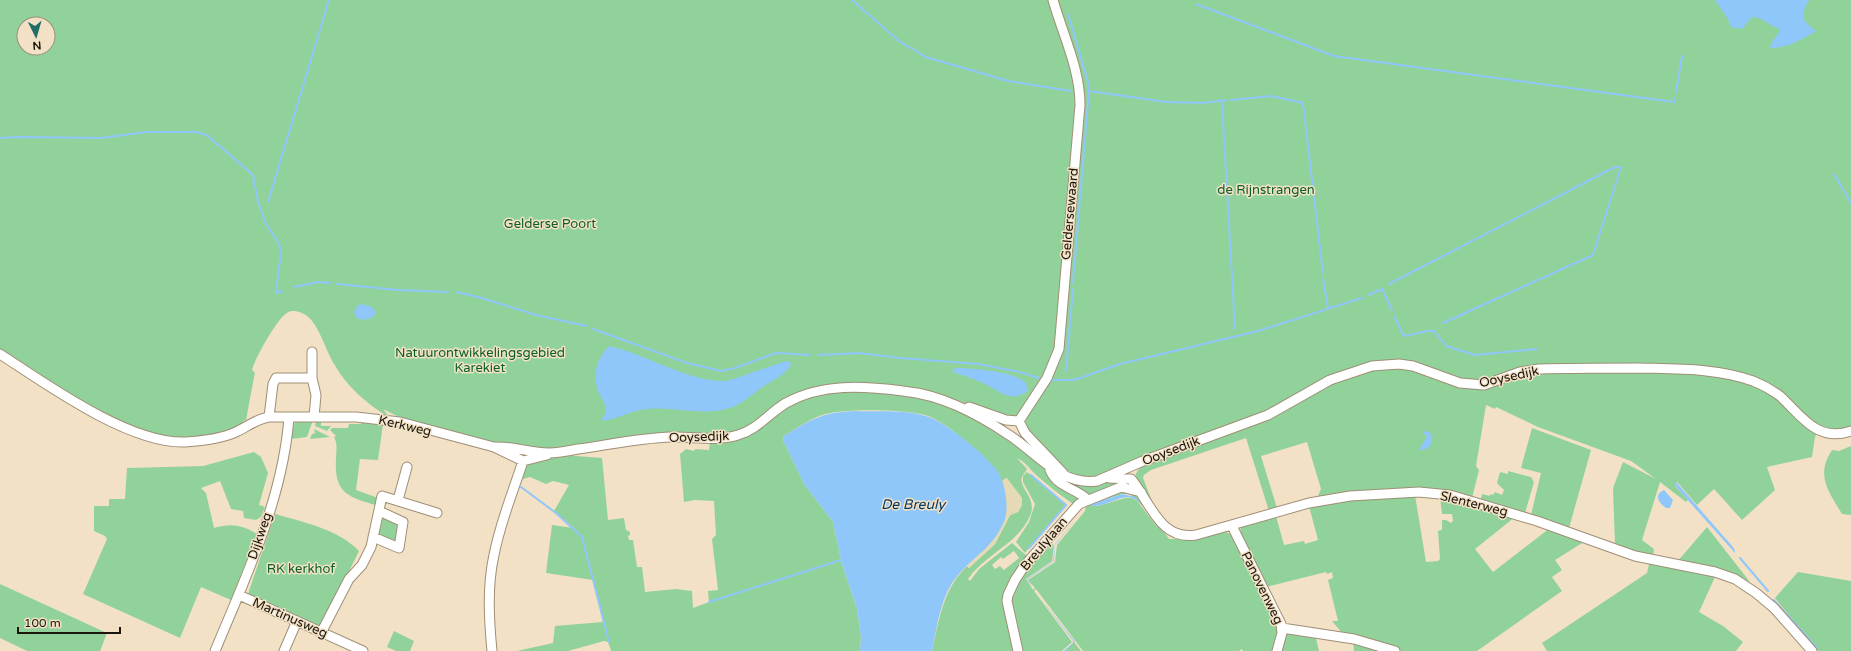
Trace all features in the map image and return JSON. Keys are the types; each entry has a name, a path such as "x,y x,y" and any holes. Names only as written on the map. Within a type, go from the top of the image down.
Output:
{"street":[{"name":"Geldersewaard","path":"1019,421 1047,378 1059,349 1080,105 1080,90 1077,74 1053,0"},
{"path":"312,352 312,378 316,395 314,417"},
{"name":"Kerkweg","path":"0,354 86,409 134,431 157,439 172,442 186,442 224,436 235,432 259,419 269,417 314,417 377,418 400,422 494,447"},
{"name":"Ooysedijk","path":"494,447 550,453 646,439 671,437 725,437 738,435 756,427 786,403 800,396 828,388 857,387 924,393 954,404 1009,435 1048,466 1066,477 1082,482 1097,481 1143,461 1268,415 1330,380 1354,371 1386,365 1413,366 1460,383 1484,385 1520,372 1538,369 1664,368 1720,373 1753,381 1769,389 1780,396 1796,414 1822,432 1833,434 1851,431"},
{"path":"269,417 273,384 276,378 312,378"},
{"path":"954,404 963,405 1006,420 1019,421 1025,433 1059,467 1066,477"},
{"name":"Dijkweg","path":"215,651 239,595 271,506 282,467 289,417"},
{"path":"494,447 523,461 544,457 550,453"},
{"path":"492,651 490,595 493,557 500,528 523,461"},
{"path":"1105,478 1131,479 1143,461"},
{"path":"1048,466 1051,473 1061,483 1082,494 1087,499"},
{"path":"398,500 407,467"},
{"name":"Slenterweg","path":"1131,479 1164,526 1176,535 1189,536 1232,526 1309,503 1350,496 1419,492 1450,495 1537,521 1635,556 1714,572 1735,579 1756,593 1774,608 1812,651"},
{"name":"Breulylaan","path":"1018,651 1007,606 1008,595 1015,580 1030,560 1074,508 1087,499 1121,487 1141,492"},
{"path":"321,632 349,579 362,565 373,538 382,496 437,513"},
{"path":"373,538 399,548 403,522 379,511"},
{"name":"Panovenweg","path":"1232,526 1282,628 1277,651"},
{"name":"Martinusweg","path":"239,595 363,651"},
{"path":"284,651 297,621"},
{"path":"1282,628 1354,640 1395,651"}],"green space":[{"name":"Gelderse Poort","path":"0,0 1851,0 1851,428 1834,430 1815,423 1780,390 1754,377 1739,373 1538,366 1477,383 1440,373 1374,364 1265,414 1106,476 1089,479 1072,475 1031,435 1026,425 1025,415 1009,418 944,396 849,384 771,408 758,421 733,434 549,450 474,440 403,419 383,409 390,418 373,407 351,388 331,359 315,325 305,315 294,311 287,313 278,323 257,357 252,370 255,373 246,420 243,421 242,427 220,435 169,439 126,424 68,395 0,351"},
{"path":"1395,366 1406,367 1458,384 1480,387 1494,385 1528,373 1551,370 1683,370 1726,375 1746,381 1769,391 1802,422 1817,433 1812,457 1767,467 1775,490 1742,520 1714,489 1697,505 1677,482 1675,483 1675,486 1688,500 1686,502 1660,482 1642,540 1654,549 1653,557 1615,545 1613,488 1623,462 1656,479 1631,461 1538,427 1496,407 1495,409 1486,405 1476,466 1479,470 1472,498 1442,491 1421,490 1336,495 1317,498 1321,489 1307,442 1261,456 1277,508 1269,511 1246,438 1151,470 1144,475 1143,478 1153,503 1169,527 1176,531 1185,533 1193,533 1206,529 1207,531 1192,534 1182,534 1174,532 1160,520 1135,481 1138,471 1142,466 1151,460 1274,414 1339,378 1366,370"},
{"path":"850,389 934,399 969,416 1006,439 1062,479 1082,485 1124,480 1136,488 1084,498 1073,504 1049,486 1025,463 1017,458 1027,469 1022,476 1022,481 1032,504 1030,516 1017,535 975,570 968,579 970,581 979,569 1012,543 1027,556 1004,603 1005,616 1015,651 932,651 943,606 952,585 967,566 969,568 995,544 1010,515 1018,512 1022,505 1022,498 1006,478 1001,482 996,471 989,463 962,438 946,426 928,416 906,412 875,410 844,411 822,415 784,436 783,440 804,484 833,522 842,564 857,609 861,637 860,651 611,651 608,642 604,641 568,651 517,651 553,643 555,626 603,622 593,580 546,573 552,525 574,528 554,511 569,485 553,481 546,484 530,477 520,480 527,463 549,457 564,455 602,458 608,520 624,518 626,530 630,532 630,535 628,536 629,540 633,540 637,567 642,567 645,592 676,589 692,591 693,608 709,602 708,591 718,590 712,539 716,535 714,501 695,500 684,502 680,454 686,449 694,451 695,449 709,450 710,441 761,426 799,399","holes":["1014,551 1019,558 1004,570 1000,566 995,569 992,565 1001,557 1003,559"]},
{"path":"313,420 307,437 291,439 295,421"},
{"path":"316,421 321,421 321,426 331,426 327,431 315,426"},
{"path":"361,422 383,424 378,460 360,459 356,490 378,498 376,505 350,496 340,486 337,479 336,445 334,437 336,436 330,430 332,428 348,428 349,424 361,424"},
{"path":"1532,428 1591,450 1569,528 1531,515 1541,473 1521,468"},
{"path":"314,429 330,437 310,439 312,434 315,433"},
{"path":"1851,446 1851,515 1842,514 1829,491 1824,476 1827,459 1832,450 1839,451"},
{"path":"254,452 261,457 268,473 259,505 265,507 261,517 256,520 244,518 243,511 231,509 220,481 201,488 206,493 214,528 231,525 247,529 257,534 231,600 201,587 180,638 83,594 107,539 105,536 94,531 94,506 109,506 109,499 125,499 127,468 203,466"},
{"path":"1508,471 1531,477 1534,482 1525,513 1481,499 1482,494 1490,496 1490,494 1493,495 1495,492 1502,495 1504,490 1497,483 1500,472 1508,474"},
{"path":"1027,472 1065,505 1025,553 1016,542 1029,522 1035,504 1023,482 1023,476"},
{"path":"1116,491 1136,493 1169,539 1198,539 1226,532 1233,536 1279,630 1274,651 1243,651 1242,649 1239,651 1083,651 1036,589 1034,591 1072,642 1062,651 1022,651 1015,625 1011,601 1022,573 1026,573 1050,543 1054,545 1052,561 1026,579 1033,590 1035,588 1028,580 1055,562 1057,545 1085,511 1086,504","holes":["1122,494 1130,494 1149,512 1158,528 1138,502 1132,498 1125,498 1098,506 1089,505"]},
{"path":"1415,495 1426,562 1438,561 1440,559 1438,531 1442,530 1442,520 1446,520 1451,523 1453,521 1452,514 1442,514 1440,497 1515,517 1475,549 1493,572 1550,528 1587,540 1555,560 1562,570 1552,577 1562,591 1477,651 1401,651 1343,634 1332,621 1338,621 1328,580 1333,578 1332,572 1327,574 1326,572 1266,587 1240,534 1241,526 1276,516 1284,545 1304,541 1305,544 1318,540 1309,506 1334,501"},
{"name":"RK kerkhof","path":"275,514 320,527 351,543 359,551 321,628 248,594"},
{"path":"383,517 399,523 397,540 395,542 379,535"},
{"path":"1707,527 1750,582 1732,572 1677,562"},
{"path":"1649,564 1715,577 1699,612 1723,626 1743,642 1736,651 1547,651 1542,643 1647,573"},
{"path":"1798,572 1851,581 1851,651 1818,651 1775,598"},
{"path":"0,584 107,633 100,651 27,651 0,638"},
{"path":"394,631 414,641 410,651 396,651 387,647"},
{"path":"1287,632 1315,634 1319,651 1280,651"},
{"path":"1353,641 1391,651 1354,651"},
{"path":"1074,642 1081,651 1064,651"}],"sand":[{"path":"1007,478 1022,498 1022,505 1018,512 1010,515 995,544 969,568 967,566 986,548 1000,529 1006,508 1005,496 1001,482"}],"water":[{"path":"1715,0 1809,0 1803,14 1807,24 1816,31 1789,45 1770,48 1780,29 1756,17 1752,17 1742,29 1731,27 1728,19"},
{"path":"361,304 372,307 376,313 368,319 358,319 354,313 356,307"},
{"path":"609,346 638,355 698,378 713,380 727,381 786,361 790,362 791,365 782,375 735,406 714,411 647,409 601,421 606,413 606,408 597,389 595,375 598,363"},
{"path":"955,368 992,371 1012,376 1026,383 1028,391 1021,395 1009,396 983,383 952,371"},
{"name":"De Breuly","path":"854,411 909,412 934,419 954,431 990,462 999,474 1004,486 1007,507 1005,519 995,538 962,571 950,587 942,605 932,651 860,651 861,637 857,609 842,564 833,522 804,484 783,440 784,436 802,425 824,415"},
{"path":"1423,431 1430,432 1432,439 1429,447 1419,450 1427,436"},
{"path":"1676,482 1733,547 1735,553 1677,488 1674,484"},
{"path":"1664,490 1673,500 1670,508 1666,508 1658,499 1659,494"},
{"path":"1122,494 1135,497 1138,501 1129,497 1101,505 1089,505"},
{"path":"1148,512 1160,527 1158,528"},
{"path":"1077,518 1055,545 1054,561 1028,579 1033,589 1027,579 1053,561 1055,544"},
{"path":"1035,591 1075,642 1066,651 1064,651 1073,643 1073,641"}],"waterway":[{"path":"268,202 329,0"},
{"path":"852,0 899,41 926,57 1008,81 1071,91"},
{"path":"1196,4 1334,56 1674,102 1674,98"},
{"path":"1068,14 1088,82 1089,91"},
{"path":"1676,92 1682,56"},
{"path":"1073,283 1089,91 1166,102 1203,103 1226,100"},
{"path":"1231,100 1271,96 1303,103 1323,274"},
{"path":"1222,102 1235,329"},
{"path":"0,138 101,138 146,132 197,132 208,136 253,175 258,202 266,224 279,244 281,251 276,293 282,291"},
{"path":"1389,284 1615,167 1621,167 1593,255 1443,323"},
{"path":"1834,174 1851,203"},
{"path":"1323,279 1328,308"},
{"path":"294,287 318,282 331,283"},
{"path":"337,284 398,290 448,292"},
{"path":"1066,371 1073,289"},
{"path":"1368,295 1382,289 1392,310"},
{"path":"457,292 540,316 587,326"},
{"path":"1053,380 1074,380 1120,364 1258,331 1362,298"},
{"path":"1394,316 1404,336 1424,331 1434,331 1446,346 1475,355 1537,349"},
{"path":"593,329 687,363 721,371 735,368 776,353 810,355"},
{"path":"818,355 860,353 900,358 978,364 1015,371 1039,378"},
{"path":"1029,548 1066,505 1031,475"},
{"path":"521,487 556,513 582,537 609,642"},
{"path":"1740,558 1768,591"},
{"path":"709,602 841,560"},
{"path":"1774,600 1817,648"}],"park label":[{"name":"de Rijnstrangen","path":"1266,190"},
{"name":"Natuurontwikkelingsgebied Karekiet","path":"480,360"}]}
